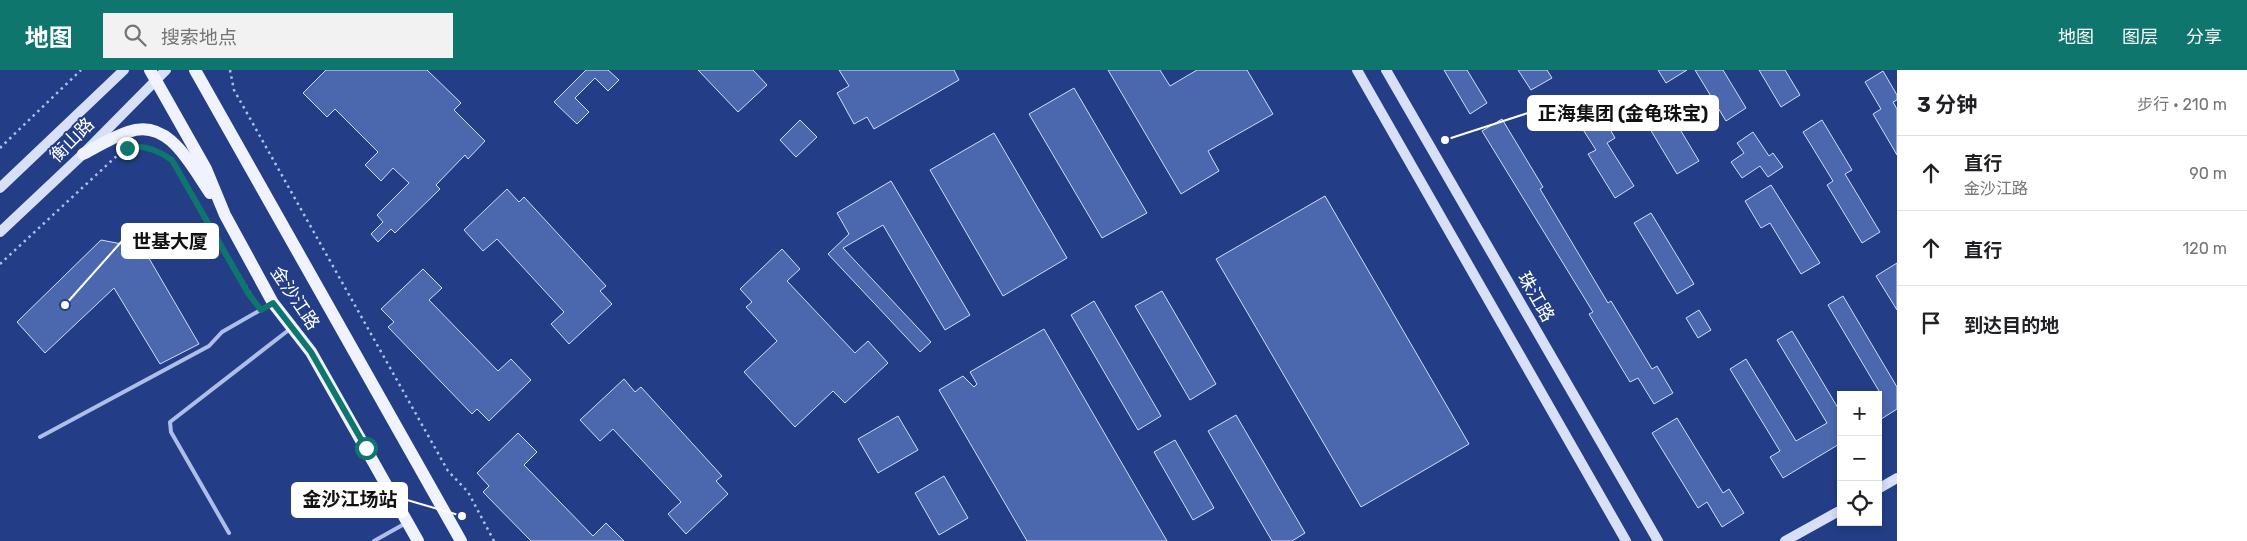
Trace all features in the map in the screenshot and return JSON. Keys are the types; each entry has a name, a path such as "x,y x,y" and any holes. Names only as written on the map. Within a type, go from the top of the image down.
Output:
{"main road":[{"name":"衡山路","path":"0,188 124,70"},
{"name":"衡山路","path":"0,232 83,154 153,75 166,70"},
{"name":"金沙江路","path":"195,70 461,541"},
{"path":"1357,70 1626,541"},
{"name":"珠江路","path":"1386,70 1658,541"},
{"name":"金沙江路","path":"153,75 206,168 225,215 273,303 311,352 418,541"},
{"path":"83,154 130,131 147,128 164,134 183,154 225,215"},
{"path":"1882,487 1897,478"},
{"path":"1786,541 1837,512"}],"lane":[{"path":"40,437 208,346 222,332 273,303"},
{"path":"229,533 171,432 170,422 292,328"},
{"path":"374,541 408,522"}],"path":[{"path":"0,148 81,70"},
{"path":"230,70 234,90 448,472 468,492 494,541"},
{"path":"0,264 116,155 127,148 138,147 156,151 172,160 248,293 261,310"}],"building":[{"path":"326,70 427,70 461,103 454,110 485,141 468,159 465,155 436,185 440,189 395,233 391,229 378,242 371,234 383,222 377,215 409,183 393,168 381,181 365,165 378,152 335,109 327,117 303,93"},
{"path":"586,70 608,70 619,80 608,91 595,78 575,98 589,112 577,124 554,102"},
{"path":"698,70 753,70 767,85 738,112"},
{"path":"839,70 954,70 959,80 874,129 867,117 854,124 837,93 849,86"},
{"path":"1108,70 1160,70 1170,86 1197,70 1247,70 1273,114 1208,151 1219,171 1181,194"},
{"path":"1444,70 1467,70 1487,103 1470,114"},
{"path":"1518,70 1547,70 1552,78 1531,90"},
{"path":"1658,70 1687,70 1666,83"},
{"path":"1695,70 1723,70 1746,108 1726,121"},
{"path":"1759,70 1785,70 1800,95 1781,107"},
{"path":"1883,71 1897,95 1897,100 1893,102 1897,109 1897,155 1873,114 1881,109 1865,82"},
{"path":"1074,88 1147,213 1102,238 1029,114"},
{"path":"1596,105 1615,138 1607,143 1634,186 1615,198 1588,154 1596,150 1575,117"},
{"path":"1666,106 1699,161 1677,174 1644,119"},
{"path":"1502,119 1543,187 1540,189 1608,303 1611,301 1652,369 1657,366 1673,393 1654,404 1638,378 1630,382 1589,314 1593,312 1482,131"},
{"path":"800,120 817,137 796,157 780,140"},
{"path":"1822,120 1852,170 1845,174 1880,232 1862,243 1827,185 1833,181 1803,132"},
{"path":"1753,132 1769,156 1773,153 1783,167 1768,177 1760,166 1742,178 1731,162 1744,153 1737,143"},
{"path":"994,133 1067,258 1003,296 930,170"},
{"path":"891,181 970,315 945,330 883,225 843,248 931,342 920,352 828,254 849,234 837,213"},
{"path":"1771,185 1820,263 1801,274 1770,223 1761,228 1745,201"},
{"path":"507,189 519,202 524,197 606,286 600,291 612,304 569,344 551,324 564,312 497,239 483,251 464,230"},
{"path":"1325,196 1469,444 1361,507 1216,259"},
{"path":"1651,213 1694,284 1677,294 1634,223"},
{"path":"101,240 143,248 199,344 160,364 114,288 45,353 17,322"},
{"path":"782,249 800,269 787,281 855,353 868,341 888,363 845,403 833,391 795,427 744,372 777,341 746,307 752,302 740,289"},
{"path":"1897,263 1897,310 1876,276"},
{"path":"423,269 442,288 429,300 498,371 511,359 531,380 489,421 477,409 472,414 388,327 394,322 381,309"},
{"path":"1162,291 1216,384 1190,400 1135,306"},
{"path":"1843,296 1897,387 1897,409 1882,418 1882,391 1879,391 1828,305"},
{"path":"1094,301 1161,416 1138,430 1071,315"},
{"path":"1699,310 1711,330 1698,338 1686,318"},
{"path":"1044,329 1167,541 1027,541 939,390 963,376 974,387 977,384 970,372"},
{"path":"1792,331 1837,406 1837,445 1783,478 1770,457 1780,451 1730,369 1746,359 1796,441 1827,423 1777,340"},
{"path":"624,379 635,392 641,387 722,476 716,481 728,494 686,534 668,514 681,502 613,429 600,441 580,420"},
{"path":"1236,415 1305,533 1292,541 1272,541 1208,431"},
{"path":"898,416 918,450 878,473 858,439"},
{"path":"1677,418 1723,493 1729,489 1744,513 1722,527 1707,502 1698,508 1652,433"},
{"path":"518,433 537,452 524,465 593,536 606,523 624,541 531,541 483,492 489,486 477,473"},
{"path":"1175,440 1214,508 1193,520 1154,452"},
{"path":"944,476 968,518 939,535 915,493"}],"place":[{"name":"正海集团 (金龟珠宝)","path":"1445,140"},
{"name":"世基大厦","path":"65,305"},
{"name":"金沙江场站","path":"462,516"}],"route":[{"path":"127,148 138,147 156,151 172,160 248,293 261,310 273,303 311,352 366,448"}]}
